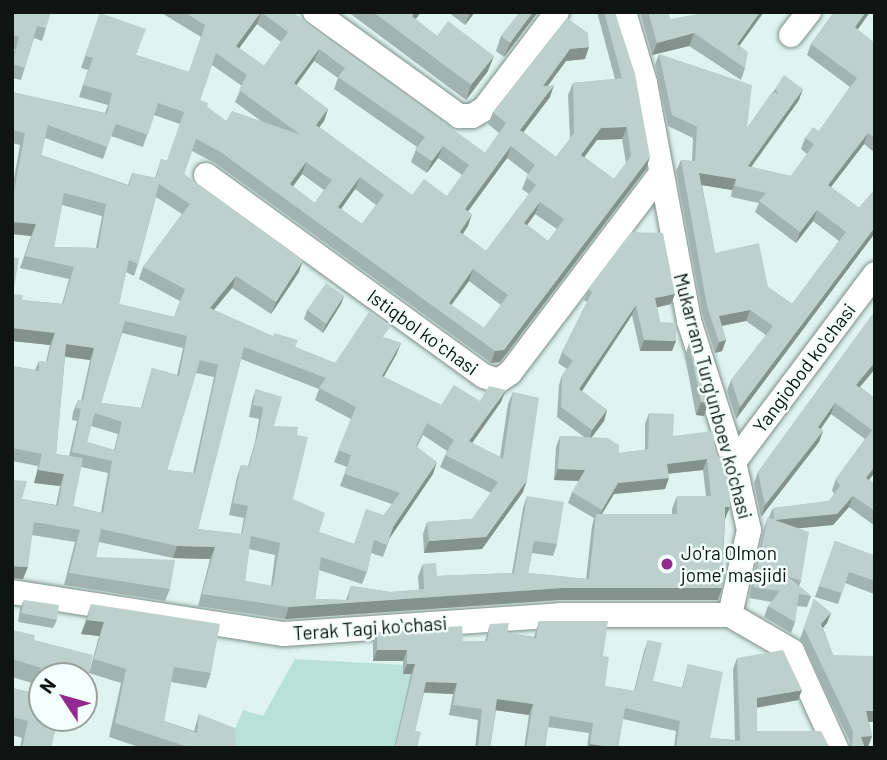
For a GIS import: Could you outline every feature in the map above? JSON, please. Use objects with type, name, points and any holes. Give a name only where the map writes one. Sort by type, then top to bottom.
[{"type":"street","points":[[315,12],[459,116],[471,116],[484,109],[557,12]]},
{"type":"street","name":"Mukarram Turg'unboev ko'chasi","points":[[624,12],[645,83],[659,176],[689,321],[734,462],[749,530],[730,615]]},
{"type":"street","points":[[791,35],[809,12]]},
{"type":"street","name":"Istiqbol koʻchasi","points":[[206,175],[484,376],[498,381],[510,373],[659,176]]},
{"type":"street","name":"Yangiobod koʻchasi","points":[[734,462],[875,274]]},
{"type":"street","name":"Terak Tagi koʻchasi","points":[[12,592],[284,634],[560,615],[730,615]]},
{"type":"street","points":[[730,615],[792,651],[836,748]]},
{"type":"green space","points":[[295,659],[424,666],[404,748],[227,748],[243,710],[263,716]]},
{"type":"building","points":[[12,12],[51,12],[46,28],[37,26],[25,68],[12,64],[19,37],[12,35]]},
{"type":"building","points":[[184,12],[261,12],[292,12],[485,153],[506,123],[493,112],[567,18],[588,33],[589,47],[570,49],[543,86],[554,85],[520,130],[556,157],[574,133],[573,83],[622,78],[604,12],[615,12],[635,74],[650,157],[504,350],[495,351],[219,151],[196,139],[184,174],[303,260],[276,302],[236,276],[210,308],[273,336],[274,333],[298,340],[295,347],[335,363],[369,312],[390,327],[383,337],[401,343],[382,376],[441,405],[454,385],[480,401],[489,386],[506,390],[469,441],[503,459],[513,392],[539,398],[527,480],[486,537],[429,541],[427,522],[472,519],[498,482],[445,455],[454,440],[427,423],[416,446],[437,462],[393,527],[387,545],[374,540],[367,572],[321,557],[315,599],[348,600],[351,586],[390,592],[424,589],[423,564],[436,563],[437,576],[514,573],[527,496],[564,502],[557,544],[534,541],[528,573],[589,579],[596,514],[677,514],[677,496],[711,496],[707,458],[724,456],[731,486],[730,507],[725,507],[722,588],[563,588],[289,607],[202,594],[215,547],[177,546],[101,529],[96,557],[175,560],[170,589],[69,573],[80,530],[34,522],[28,567],[12,566],[12,480],[27,481],[22,499],[58,506],[64,474],[38,470],[42,454],[12,448],[12,366],[39,371],[39,361],[47,362],[55,333],[12,328],[12,257],[19,258],[13,294],[23,295],[22,300],[63,304],[74,267],[25,256],[36,224],[12,222],[12,201],[25,133],[12,130],[12,92],[107,114],[112,93],[83,85],[93,58],[85,56],[100,13],[146,29],[136,55],[189,72],[205,25]],"holes":[[[261,12],[288,32],[264,66],[236,46]],[[319,49],[345,68],[338,77],[425,137],[415,150],[432,161],[443,146],[469,165],[447,196],[424,179],[412,195],[316,125],[328,109],[294,83]],[[216,53],[247,75],[239,90],[301,135],[232,111],[226,121],[207,107],[208,103],[200,100]],[[158,103],[184,112],[167,161],[161,159],[156,178],[132,173],[129,186],[41,155],[48,125],[107,147],[116,124],[148,135]],[[627,127],[631,156],[614,179],[581,155],[601,128]],[[511,146],[535,165],[526,177],[536,185],[486,251],[460,232],[472,214],[465,209]],[[306,162],[332,180],[315,203],[290,184]],[[360,177],[384,195],[362,224],[338,207]],[[159,184],[190,204],[143,267],[185,289],[174,317],[119,304],[129,260],[138,264]],[[64,193],[106,204],[98,248],[54,247]],[[540,202],[564,219],[548,241],[524,223]],[[473,269],[508,295],[484,328],[449,303]],[[125,321],[187,336],[179,376],[152,368],[142,408],[101,403]],[[66,344],[94,348],[83,401],[78,400],[76,408],[81,409],[72,452],[112,461],[103,513],[73,506],[83,458],[56,454]],[[244,347],[326,378],[319,388],[356,407],[338,450],[351,455],[345,474],[400,493],[384,515],[366,509],[354,544],[319,532],[325,513],[293,499],[308,437],[297,435],[298,427],[274,426],[282,397],[256,389],[253,405],[263,407],[259,430],[249,466],[241,465],[233,503],[248,506],[242,534],[198,529]],[[200,360],[218,365],[195,473],[167,470]],[[95,413],[122,422],[115,450],[87,442]],[[251,536],[280,543],[273,586],[245,581]]]},
{"type":"building","points":[[373,12],[415,12],[412,16],[437,36],[448,21],[494,56],[471,85]]},
{"type":"building","points":[[520,12],[533,12],[510,43],[501,36]]},
{"type":"building","points":[[648,12],[668,12],[670,19],[710,12],[760,12],[737,44],[748,52],[745,68],[694,33],[657,43]]},
{"type":"building","points":[[834,12],[866,12],[855,27],[875,43],[875,138],[868,133],[828,185],[859,208],[875,189],[875,227],[740,407],[731,380],[773,326],[750,310],[719,316],[726,340],[719,342],[707,306],[681,160],[695,161],[697,127],[672,115],[659,54],[752,85],[747,128],[772,92],[779,94],[775,89],[784,75],[803,89],[748,166],[791,176],[814,144],[805,138],[813,127],[819,131],[857,78],[811,44]],"holes":[[[699,173],[736,179],[735,186],[766,193],[759,201],[800,232],[817,210],[846,232],[792,304],[768,287],[759,243],[715,253]]]},
{"type":"building","points":[[631,232],[663,233],[675,294],[655,298],[660,322],[676,323],[676,341],[644,340],[636,305],[579,389],[607,410],[592,430],[561,407],[562,375],[573,361],[562,352],[592,292],[588,289]]},
{"type":"building","points":[[326,283],[344,296],[326,324],[307,310]]},
{"type":"building","points":[[875,311],[875,362],[856,385],[875,398],[875,466],[866,478],[875,484],[875,511],[853,496],[837,514],[775,520],[809,532],[801,581],[787,576],[811,596],[799,594],[795,622],[768,606],[780,591],[753,587],[768,517],[774,519],[773,508],[829,501],[840,486],[836,479],[872,430],[835,403],[818,427],[823,431],[765,505],[758,472]]},
{"type":"building","points":[[689,343],[708,403],[701,402]]},
{"type":"building","points":[[649,413],[674,414],[673,436],[713,431],[716,457],[667,464],[669,478],[618,483],[602,510],[572,492],[585,470],[558,469],[560,436],[608,438],[619,445],[619,453],[648,449]]},
{"type":"building","points":[[835,541],[873,555],[875,552],[875,581],[849,572],[842,593],[819,586]]},
{"type":"building","points":[[814,599],[831,613],[821,624],[833,655],[875,656],[875,711],[866,711],[872,736],[861,737],[865,748],[850,748],[853,731],[804,628]]},
{"type":"building","points":[[24,600],[59,605],[57,620],[21,613]]},
{"type":"building","points":[[91,604],[220,624],[211,673],[174,667],[164,721],[197,733],[199,714],[235,728],[236,747],[191,748],[115,723],[126,669],[94,659],[104,622],[87,620]]},
{"type":"building","points":[[539,621],[608,621],[603,656],[609,657],[605,686],[635,691],[648,640],[662,643],[653,681],[683,688],[688,664],[723,672],[710,738],[740,741],[737,658],[783,650],[802,690],[757,698],[757,731],[821,731],[830,748],[676,748],[680,721],[625,708],[618,748],[590,744],[593,723],[550,716],[545,748],[526,748],[533,704],[497,699],[490,748],[478,748],[482,709],[453,705],[457,683],[426,682],[415,731],[421,732],[417,748],[395,748],[415,664],[407,664],[407,650],[377,650],[377,632],[462,626],[463,641],[487,641],[490,624],[509,623],[507,633],[536,638]]},
{"type":"building","points":[[12,630],[35,635],[34,640],[93,655],[91,662],[28,664],[12,659]]},
{"type":"building","points":[[12,688],[28,691],[28,721],[12,717]]},
{"type":"building","points":[[28,721],[28,732],[55,732],[51,748],[22,748]]},
{"type":"place","name":"Jo'ra Olmon jome' masjidi","points":[[667,564]]}]
